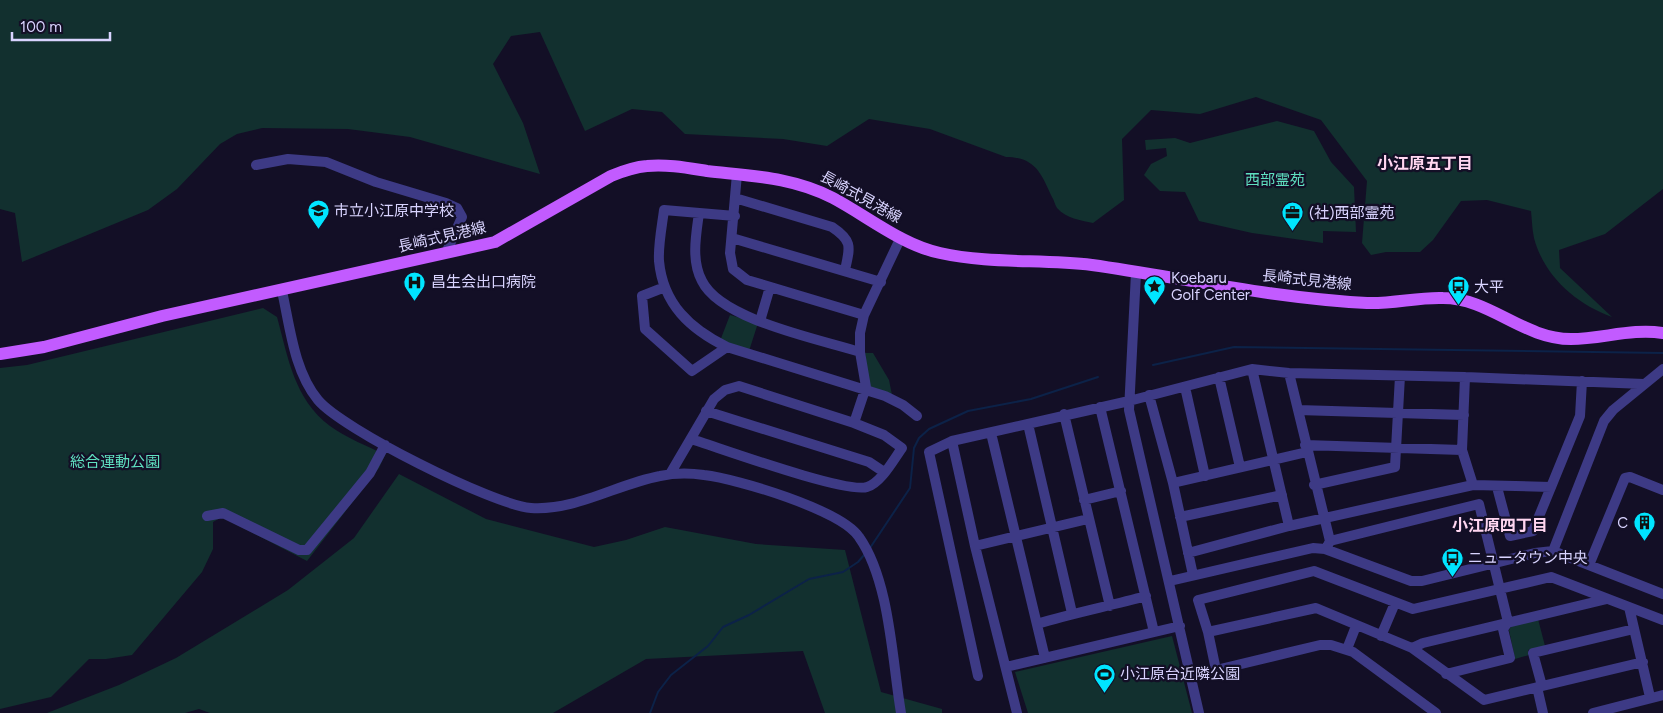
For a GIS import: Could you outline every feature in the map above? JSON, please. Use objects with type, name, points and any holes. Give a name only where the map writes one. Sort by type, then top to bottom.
[{"type":"main road","name":"長崎式見港線","points":[[0,354],[44,347],[162,316],[282,291],[495,242],[611,176],[649,166],[776,178],[803,184],[833,198],[901,238],[936,253],[972,259],[1052,261],[1335,300],[1384,303],[1444,298],[1469,301],[1490,309],[1536,332],[1571,339],[1647,330],[1663,333]]},
{"type":"street","points":[[256,164],[288,159],[326,162],[351,170],[376,182],[457,208],[462,217],[446,253]]},
{"type":"street","points":[[737,174],[735,216],[730,253],[734,269],[747,280],[864,315]]},
{"type":"street","points":[[735,198],[832,227],[845,235],[850,247],[845,270]]},
{"type":"street","points":[[735,216],[664,210],[659,260],[665,287],[686,320],[703,335],[727,347],[864,390],[903,405],[917,416]]},
{"type":"street","points":[[698,213],[696,264],[702,282],[718,302],[741,315],[860,352]]},
{"type":"street","points":[[732,238],[881,282]]},
{"type":"street","points":[[854,423],[864,390],[860,334],[864,315],[901,238]]},
{"type":"street","points":[[1136,273],[1129,410],[1199,713]]},
{"type":"street","points":[[665,287],[642,296],[645,329],[692,371],[727,347]]},
{"type":"street","points":[[760,321],[770,287]]},
{"type":"street","points":[[282,291],[297,357],[310,388],[319,401],[333,414],[385,445],[482,493],[512,504],[532,508],[566,505],[641,480],[670,474],[706,475],[764,490],[821,509],[858,534],[877,572],[901,713]]},
{"type":"street","points":[[1252,369],[1289,526]]},
{"type":"street","points":[[978,676],[929,452],[952,441],[1064,414],[1129,401],[1149,394],[1185,387],[1252,369],[1289,373],[1644,384]]},
{"type":"street","points":[[1553,551],[1604,421],[1613,410],[1663,369]]},
{"type":"street","points":[[1289,373],[1314,485],[1324,520],[1327,545]]},
{"type":"street","points":[[1314,485],[1395,467],[1400,376]]},
{"type":"street","points":[[1219,377],[1240,467]]},
{"type":"street","points":[[1465,377],[1462,450],[1473,485]]},
{"type":"street","points":[[1497,487],[1510,536],[1533,531],[1580,416],[1582,381]]},
{"type":"street","points":[[670,474],[714,399],[726,390],[739,386],[854,423],[884,435],[902,448],[870,487],[849,488],[691,439]]},
{"type":"street","points":[[1185,387],[1205,476]]},
{"type":"street","points":[[1149,394],[1173,483],[1193,575]]},
{"type":"street","points":[[1100,407],[1154,632]]},
{"type":"street","points":[[1298,410],[1464,415]]},
{"type":"street","points":[[706,411],[870,462],[884,472]]},
{"type":"street","points":[[1064,414],[1110,606]]},
{"type":"street","points":[[1028,424],[1072,613]]},
{"type":"street","points":[[991,433],[1045,658]]},
{"type":"street","points":[[952,441],[975,546],[1017,713]]},
{"type":"street","points":[[207,516],[223,513],[300,550],[307,550],[370,474],[385,445]]},
{"type":"street","points":[[1173,483],[1274,461],[1306,448],[1462,450]]},
{"type":"street","points":[[1589,565],[1625,478],[1630,477],[1663,490]]},
{"type":"street","points":[[1188,554],[1289,526],[1324,520],[1473,485],[1551,487]]},
{"type":"street","points":[[1084,500],[1121,491]]},
{"type":"street","points":[[1180,518],[1282,495]]},
{"type":"street","points":[[1170,581],[1327,545],[1479,504],[1508,622],[1503,629],[1510,658],[1446,674]]},
{"type":"street","points":[[975,546],[1088,519]]},
{"type":"street","points":[[1327,545],[1411,582],[1494,565],[1536,553],[1553,551],[1663,594]]},
{"type":"street","points":[[1216,670],[1208,632],[1198,600],[1314,571],[1413,609],[1551,577],[1663,620]]},
{"type":"street","points":[[1037,624],[1072,613],[1110,606],[1146,596]]},
{"type":"street","points":[[1412,648],[1423,643],[1607,599]]},
{"type":"street","points":[[1382,636],[1396,603]]},
{"type":"street","points":[[1208,632],[1309,608],[1316,608],[1412,648],[1484,700],[1643,662]]},
{"type":"street","points":[[1629,608],[1650,698]]},
{"type":"street","points":[[1006,667],[1180,626]]},
{"type":"street","points":[[1347,649],[1356,626]]},
{"type":"street","points":[[1542,713],[1533,653],[1634,629]]},
{"type":"street","points":[[1191,676],[1320,645],[1347,649],[1424,709],[1436,713]]},
{"type":"street","points":[[1593,713],[1663,694]]},
{"type":"green space","points":[[0,0],[1663,0],[1663,189],[1605,234],[1559,250],[1560,268],[1612,317],[1586,305],[1574,296],[1563,287],[1545,265],[1533,235],[1531,211],[1487,200],[1461,201],[1433,240],[1420,252],[1386,252],[1371,255],[1362,243],[1367,181],[1321,120],[1256,97],[1200,114],[1151,110],[1122,139],[1124,200],[1093,223],[1069,217],[1061,212],[1057,208],[1040,174],[1030,163],[1006,157],[930,129],[869,119],[827,146],[783,139],[685,134],[662,112],[632,109],[585,131],[540,32],[511,36],[493,64],[523,123],[540,174],[410,137],[348,129],[262,128],[237,134],[220,144],[177,189],[148,210],[22,262],[15,213],[0,209]]},
{"type":"green space","name":"西部霊苑","points":[[1277,121],[1314,131],[1331,162],[1354,187],[1356,232],[1323,231],[1323,243],[1252,233],[1199,221],[1185,192],[1160,191],[1144,175],[1151,164],[1167,156],[1166,148],[1146,150],[1145,140],[1175,138],[1190,143]]},
{"type":"green space","name":"総合運動公園","points":[[263,308],[277,317],[294,376],[308,403],[330,426],[385,455],[379,468],[307,561],[222,517],[213,522],[213,549],[202,572],[132,655],[106,659],[89,659],[51,697],[0,709],[0,368],[27,365]]},
{"type":"green space","points":[[730,315],[758,323],[749,351],[720,341]]},
{"type":"green space","points":[[865,353],[873,353],[889,380],[892,395],[869,387]]},
{"type":"green space","points":[[399,474],[486,519],[594,547],[626,540],[665,527],[756,544],[845,550],[881,692],[942,709],[942,713],[825,713],[803,651],[646,659],[553,713],[210,713],[199,709],[185,713],[47,713],[119,685],[176,658],[288,590],[354,538]]},
{"type":"green space","points":[[1538,619],[1545,646],[1528,650],[1529,655],[1515,659],[1509,630],[1512,625]]},
{"type":"green space","name":"小江原台近隣公園","points":[[1172,636],[1192,713],[1028,713],[1015,672]]},
{"type":"waterway","points":[[1153,365],[1234,347],[1663,353]]},
{"type":"waterway","points":[[870,548],[910,488],[914,448],[919,438],[929,429],[968,411],[1031,399],[1098,377]]},
{"type":"waterway","points":[[650,713],[658,692],[671,675],[708,646],[723,627],[749,615],[809,579],[843,572],[858,562],[865,554]]},
{"type":"place","name":"市立小江原中学校","points":[[318,230]]},
{"type":"place","name":"(社)西部霊苑","points":[[1293,232]]},
{"type":"place","name":"昌生会出口病院","points":[[415,301]]},
{"type":"place","name":"Koebaru Golf Center","points":[[1155,306]]},
{"type":"place","name":"大平","points":[[1458,306]]},
{"type":"place","name":"C","points":[[1644,542]]},
{"type":"place","name":"ニュータウン中央","points":[[1452,577]]},
{"type":"place","name":"小江原台近隣公園","points":[[1104,693]]},
{"type":"district","name":"小江原五丁目","points":[[1425,163]]},
{"type":"district","name":"小江原四丁目","points":[[1500,525]]}]
